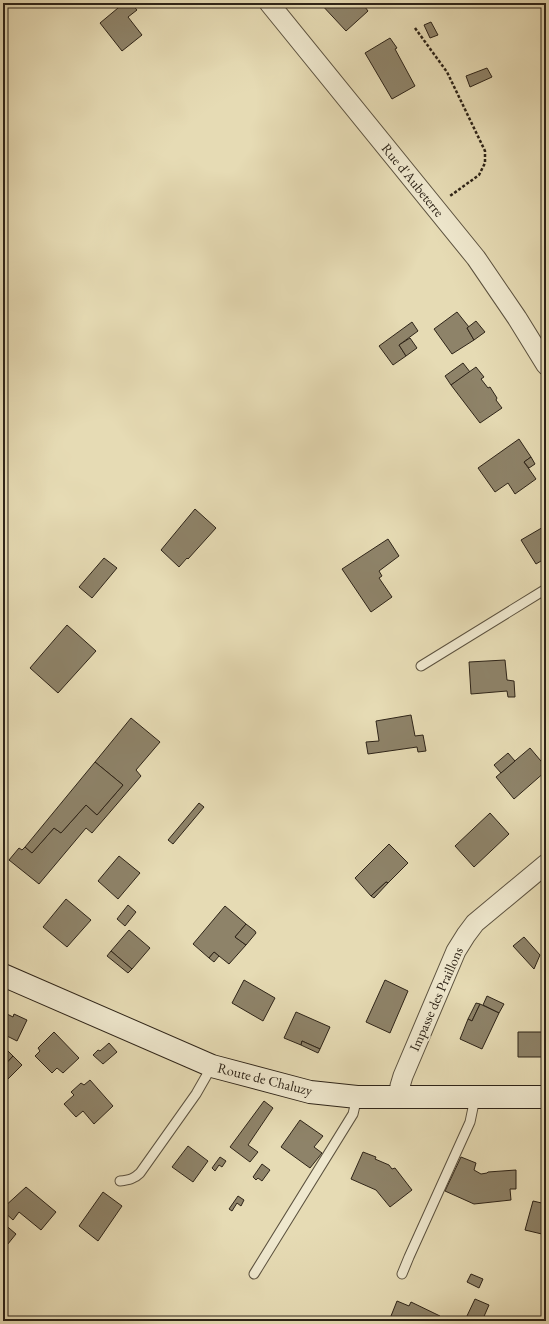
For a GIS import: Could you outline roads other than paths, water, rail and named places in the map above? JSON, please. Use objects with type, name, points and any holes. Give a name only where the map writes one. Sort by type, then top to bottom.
[{"type":"street","name":"Rue d'Aubeterre","points":[[269,3],[476,258],[517,318],[546,365]]},
{"type":"street","name":"Impasse des Praillons","points":[[399,1097],[403,1076],[456,951],[466,935],[475,923],[546,864]]},
{"type":"street","name":"Route de Chaluzy","points":[[3,975],[212,1066],[310,1092],[357,1097],[546,1097]]},
{"type":"lane","points":[[421,666],[546,589]]},
{"type":"lane","points":[[120,1181],[135,1178],[140,1173],[196,1094],[212,1066]]},
{"type":"lane","points":[[254,1274],[353,1114],[357,1097]]},
{"type":"lane","points":[[402,1274],[470,1122],[474,1098]]}]
